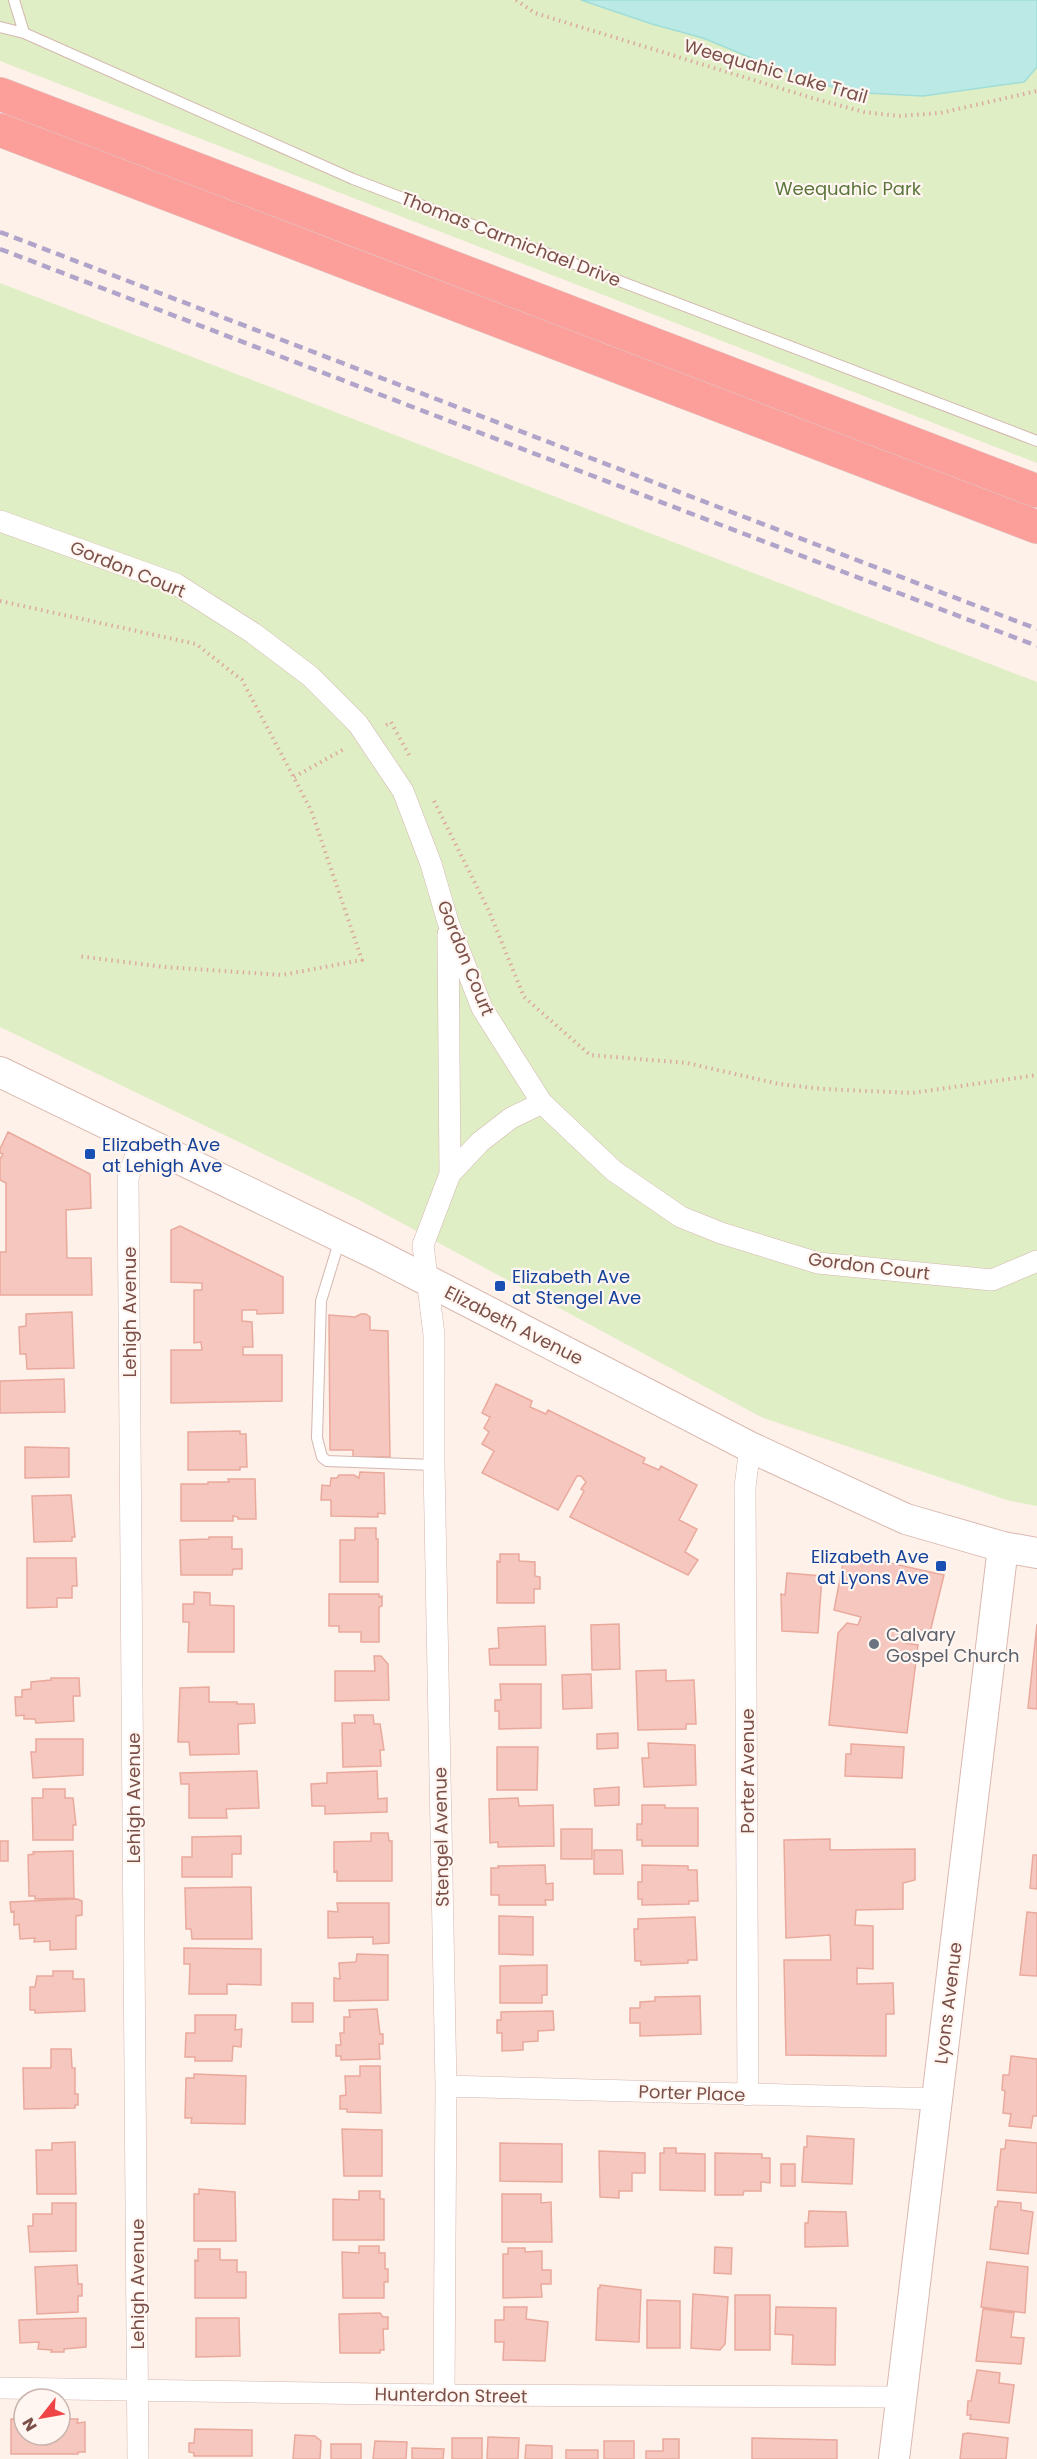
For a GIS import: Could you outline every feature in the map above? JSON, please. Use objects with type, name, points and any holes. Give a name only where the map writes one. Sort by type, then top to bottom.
[{"type":"highway","points":[[0,94],[1037,491]]},
{"type":"highway","points":[[0,130],[1037,527]]},
{"type":"main road","name":"Elizabeth Avenue","points":[[0,1072],[427,1280],[750,1447],[906,1519],[1003,1547],[1037,1553]]},
{"type":"main road","name":"Lyons Avenue","points":[[894,2459],[1003,1547]]},
{"type":"street","name":"Gordon Court","points":[[0,521],[176,584],[253,633],[310,676],[358,724],[403,791],[431,864],[448,922],[482,1008],[542,1103],[614,1171],[681,1217],[721,1233],[818,1263],[993,1280],[1037,1261]]},
{"type":"street","points":[[448,922],[450,1174]]},
{"type":"street","points":[[450,1174],[480,1142],[511,1118],[542,1103]]},
{"type":"street","name":"Lehigh Avenue","points":[[138,2459],[128,1178],[141,1140]]},
{"type":"street","name":"Stengel Avenue","points":[[444,2395],[446,2086],[434,1465],[434,1335],[423,1245],[450,1174]]},
{"type":"street","name":"Porter Avenue","points":[[748,2095],[745,1487],[750,1447]]},
{"type":"street","name":"Porter Place","points":[[446,2086],[937,2099]]},
{"type":"street","name":"Hunterdon Street","points":[[0,2388],[444,2395],[902,2397]]},
{"type":"lane","points":[[14,0],[24,33]]},
{"type":"lane","name":"Thomas Carmichael Drive","points":[[0,27],[24,33],[353,179],[1037,441]]},
{"type":"lane","points":[[340,1237],[321,1301],[317,1438],[322,1457],[327,1461],[434,1465]]},
{"type":"path","name":"Weequahic Lake Trail","points":[[516,0],[535,13],[864,112],[899,116],[932,114],[1037,91]]},
{"type":"path","points":[[0,601],[196,644],[242,680],[311,810],[362,960],[282,975],[165,967],[77,956]]},
{"type":"path","points":[[294,777],[392,722],[414,762]]},
{"type":"path","points":[[430,793],[489,911],[524,997],[590,1055],[687,1063],[779,1084],[823,1089],[912,1093],[1037,1075]]},
{"type":"green space","name":"Weequahic Park","points":[[0,0],[1037,0],[1037,463],[0,61]]},
{"type":"green space","points":[[0,283],[1037,682],[1037,1506],[1010,1501],[763,1418],[359,1200],[0,1027]]},
{"type":"water","points":[[581,0],[1037,0],[1037,67],[1024,82],[923,96],[847,92],[776,68],[703,38]]},
{"type":"building","points":[[8,1132],[90,1174],[91,1208],[66,1210],[67,1258],[91,1258],[92,1295],[0,1295],[0,1252],[6,1252],[6,1183],[0,1180],[0,1159],[3,1154],[0,1153],[0,1149]]},
{"type":"building","points":[[180,1226],[283,1277],[283,1313],[257,1314],[257,1310],[242,1310],[242,1321],[252,1322],[253,1347],[243,1347],[243,1355],[282,1355],[282,1401],[171,1403],[171,1350],[202,1350],[201,1342],[194,1343],[194,1290],[202,1290],[202,1283],[171,1282],[171,1230]]},
{"type":"building","points":[[72,1312],[74,1368],[27,1369],[26,1354],[20,1354],[19,1327],[26,1326],[26,1314]]},
{"type":"building","points":[[361,1314],[370,1317],[370,1330],[388,1331],[390,1457],[353,1457],[353,1450],[330,1450],[329,1315],[355,1317]]},
{"type":"building","points":[[64,1379],[65,1412],[0,1413],[0,1381]]},
{"type":"building","points":[[496,1384],[532,1401],[530,1407],[546,1414],[548,1410],[645,1458],[643,1463],[659,1470],[661,1466],[697,1485],[679,1520],[697,1529],[685,1552],[698,1560],[688,1575],[570,1517],[584,1491],[581,1489],[586,1482],[581,1476],[577,1476],[558,1510],[482,1473],[494,1451],[482,1444],[489,1432],[484,1428],[490,1417],[482,1413]]},
{"type":"building","points":[[240,1431],[240,1434],[246,1434],[247,1467],[240,1467],[240,1470],[188,1470],[188,1432]]},
{"type":"building","points":[[25,1447],[69,1448],[69,1477],[25,1478]]},
{"type":"building","points":[[360,1472],[384,1473],[385,1514],[378,1513],[378,1517],[331,1516],[331,1500],[321,1500],[322,1485],[330,1486],[331,1478],[337,1478],[339,1475],[354,1475],[359,1478]]},
{"type":"building","points":[[228,1479],[255,1479],[256,1519],[238,1519],[233,1516],[233,1521],[181,1521],[181,1484],[229,1482]]},
{"type":"building","points":[[71,1495],[75,1537],[72,1537],[72,1541],[34,1542],[32,1496]]},
{"type":"building","points":[[355,1528],[376,1528],[378,1582],[340,1582],[340,1540],[355,1540]]},
{"type":"building","points":[[209,1537],[232,1537],[232,1549],[242,1549],[242,1569],[233,1569],[232,1575],[181,1575],[180,1540],[209,1539]]},
{"type":"building","name":"Calvary Gospel Church","points":[[845,1553],[944,1575],[930,1632],[913,1628],[911,1634],[905,1634],[905,1643],[918,1645],[907,1733],[829,1725],[838,1633],[847,1623],[858,1625],[861,1617],[834,1610]]},
{"type":"building","points":[[500,1554],[519,1554],[519,1561],[535,1562],[535,1576],[540,1577],[540,1589],[534,1589],[534,1603],[497,1603],[497,1561],[500,1562]]},
{"type":"building","points":[[27,1558],[76,1558],[77,1586],[72,1586],[72,1598],[57,1598],[57,1607],[27,1608]]},
{"type":"building","points":[[787,1573],[822,1576],[818,1633],[782,1631],[781,1594],[785,1595]]},
{"type":"building","points":[[194,1592],[210,1593],[210,1605],[234,1606],[234,1652],[188,1652],[189,1622],[183,1622],[183,1604],[194,1604]]},
{"type":"building","points":[[329,1594],[379,1594],[379,1597],[382,1596],[382,1606],[379,1607],[379,1642],[361,1642],[361,1632],[339,1632],[339,1626],[329,1626]]},
{"type":"building","points":[[619,1624],[620,1669],[592,1670],[591,1625]]},
{"type":"building","points":[[1037,1624],[1037,1709],[1028,1708]]},
{"type":"building","points":[[545,1626],[546,1665],[490,1665],[489,1649],[499,1648],[498,1628]]},
{"type":"building","points":[[374,1656],[381,1656],[388,1664],[389,1700],[335,1701],[335,1671],[375,1671]]},
{"type":"building","points":[[666,1670],[666,1681],[694,1680],[696,1724],[686,1724],[686,1729],[638,1730],[636,1671]]},
{"type":"building","points":[[591,1674],[592,1708],[563,1709],[562,1675]]},
{"type":"building","points":[[51,1678],[79,1678],[80,1696],[73,1696],[74,1721],[36,1723],[35,1719],[24,1719],[24,1715],[16,1716],[15,1697],[22,1697],[22,1690],[31,1689],[31,1682],[51,1680]]},
{"type":"building","points":[[500,1684],[541,1684],[541,1728],[499,1729],[499,1711],[495,1711],[495,1700],[501,1700]]},
{"type":"building","points":[[209,1687],[209,1702],[254,1704],[255,1723],[238,1724],[239,1754],[190,1755],[189,1742],[178,1742],[180,1688]]},
{"type":"building","points":[[354,1715],[373,1715],[374,1724],[380,1724],[384,1750],[380,1750],[381,1766],[343,1767],[342,1723],[355,1723]]},
{"type":"building","points":[[618,1733],[618,1748],[597,1749],[597,1734]]},
{"type":"building","points":[[36,1739],[83,1739],[83,1775],[33,1778],[31,1752],[36,1752]]},
{"type":"building","points":[[648,1743],[695,1745],[696,1785],[644,1787],[642,1758],[649,1758]]},
{"type":"building","points":[[851,1744],[904,1747],[902,1778],[845,1776],[846,1754],[851,1754]]},
{"type":"building","points":[[497,1747],[538,1747],[537,1790],[497,1790]]},
{"type":"building","points":[[257,1771],[259,1808],[226,1809],[227,1818],[189,1818],[189,1784],[181,1784],[180,1773]]},
{"type":"building","points":[[377,1771],[378,1799],[387,1798],[387,1812],[325,1814],[325,1806],[312,1806],[311,1784],[327,1783],[327,1773]]},
{"type":"building","points":[[619,1787],[619,1805],[595,1806],[594,1789]]},
{"type":"building","points":[[43,1789],[65,1789],[65,1798],[73,1798],[76,1825],[73,1825],[73,1840],[33,1840],[32,1798],[43,1798]]},
{"type":"building","points":[[518,1798],[519,1806],[553,1805],[554,1846],[498,1847],[498,1842],[490,1843],[489,1799]]},
{"type":"building","points":[[642,1805],[698,1808],[698,1846],[642,1846],[642,1840],[637,1840],[637,1824],[642,1824]]},
{"type":"building","points":[[561,1829],[592,1829],[592,1859],[561,1859]]},
{"type":"building","points":[[371,1833],[388,1833],[389,1841],[392,1841],[392,1881],[337,1881],[337,1871],[334,1872],[334,1842],[371,1841]]},
{"type":"building","points":[[241,1836],[241,1854],[232,1854],[232,1877],[182,1877],[182,1857],[192,1857],[192,1837]]},
{"type":"building","points":[[830,1839],[830,1850],[915,1849],[915,1880],[903,1883],[903,1909],[856,1910],[855,1925],[873,1926],[873,1969],[857,1968],[857,1984],[893,1983],[894,2014],[886,2014],[886,2056],[786,2055],[784,1960],[831,1960],[830,1935],[786,1938],[784,1840]]},
{"type":"building","points":[[0,1841],[8,1841],[8,1861],[0,1861]]},
{"type":"building","points":[[594,1850],[622,1850],[623,1874],[594,1874]]},
{"type":"building","points":[[73,1851],[74,1898],[35,1899],[35,1896],[29,1896],[28,1855],[34,1854],[33,1852]]},
{"type":"building","points":[[1033,1855],[1037,1855],[1037,1889],[1030,1888]]},
{"type":"building","points":[[545,1865],[546,1884],[553,1883],[553,1900],[545,1900],[546,1905],[499,1905],[499,1895],[491,1895],[491,1868]]},
{"type":"building","points":[[642,1865],[688,1866],[688,1870],[697,1870],[698,1901],[689,1901],[689,1904],[642,1905],[642,1899],[638,1899],[638,1882],[642,1882]]},
{"type":"building","points":[[251,1887],[252,1939],[192,1939],[191,1929],[186,1929],[185,1888]]},
{"type":"building","points":[[77,1899],[82,1901],[82,1915],[76,1916],[76,1949],[50,1950],[50,1941],[34,1942],[35,1938],[20,1939],[19,1924],[14,1925],[14,1911],[11,1912],[10,1902]]},
{"type":"building","points":[[337,1903],[389,1903],[389,1943],[373,1944],[373,1937],[328,1938],[328,1911],[338,1912]]},
{"type":"building","points":[[1027,1912],[1037,1913],[1037,1976],[1020,1975]]},
{"type":"building","points":[[499,1916],[533,1917],[533,1955],[499,1954]]},
{"type":"building","points":[[695,1917],[697,1960],[688,1960],[688,1963],[641,1965],[641,1961],[635,1961],[634,1929],[638,1929],[638,1919]]},
{"type":"building","points":[[184,1948],[261,1949],[261,1985],[227,1984],[227,1994],[189,1994],[190,1964],[184,1964]]},
{"type":"building","points":[[357,1954],[388,1955],[388,2000],[334,2001],[334,1978],[340,1979],[339,1963],[356,1962]]},
{"type":"building","points":[[547,1965],[547,1995],[542,1995],[542,2003],[500,2003],[500,1966]]},
{"type":"building","points":[[53,1971],[73,1971],[73,1979],[84,1979],[85,2011],[35,2013],[35,2010],[30,2010],[30,1987],[35,1987],[37,1976],[53,1976]]},
{"type":"building","points":[[700,1996],[701,2034],[640,2036],[640,2023],[630,2023],[630,2008],[640,2008],[640,2002],[655,2001],[655,1997]]},
{"type":"building","points":[[292,2003],[313,2003],[313,2022],[292,2022]]},
{"type":"building","points":[[377,2009],[380,2034],[383,2034],[383,2044],[379,2044],[380,2059],[341,2060],[341,2056],[336,2056],[336,2045],[341,2045],[340,2033],[344,2033],[344,2017],[350,2017],[349,2010]]},
{"type":"building","points":[[553,2011],[554,2030],[538,2031],[538,2041],[523,2042],[523,2050],[502,2051],[502,2033],[497,2033],[497,2020],[501,2020],[501,2012]]},
{"type":"building","points":[[195,2015],[236,2015],[235,2030],[242,2029],[241,2047],[233,2046],[232,2061],[195,2061],[195,2057],[185,2057],[186,2033],[195,2033]]},
{"type":"building","points":[[51,2049],[71,2049],[78,2105],[75,2105],[75,2108],[24,2109],[23,2068],[51,2068]]},
{"type":"building","points":[[1011,2056],[1037,2059],[1037,2116],[1033,2116],[1031,2128],[1009,2126],[1011,2114],[1003,2113],[1005,2091],[1002,2090],[1003,2075],[1009,2075]]},
{"type":"building","points":[[360,2066],[380,2066],[381,2113],[347,2112],[347,2109],[340,2109],[340,2096],[346,2095],[345,2076],[360,2076]]},
{"type":"building","points":[[194,2074],[246,2076],[245,2124],[191,2123],[192,2118],[185,2118],[186,2078],[194,2078]]},
{"type":"building","points":[[342,2129],[382,2130],[382,2176],[344,2176]]},
{"type":"building","points":[[807,2136],[854,2139],[852,2184],[802,2182]]},
{"type":"building","points":[[1006,2140],[1037,2143],[1037,2193],[997,2190],[1001,2149],[1005,2149]]},
{"type":"building","points":[[75,2142],[76,2194],[37,2194],[36,2150],[52,2150],[52,2143]]},
{"type":"building","points":[[500,2143],[562,2144],[562,2182],[500,2181]]},
{"type":"building","points":[[664,2148],[676,2148],[676,2153],[705,2154],[705,2191],[660,2190],[660,2153],[664,2153]]},
{"type":"building","points":[[599,2151],[645,2153],[645,2173],[632,2173],[632,2191],[619,2191],[619,2198],[600,2197]]},
{"type":"building","points":[[715,2153],[762,2154],[762,2158],[770,2158],[770,2183],[761,2182],[761,2191],[744,2191],[743,2195],[715,2195]]},
{"type":"building","points":[[781,2164],[795,2164],[795,2186],[781,2186]]},
{"type":"building","points":[[199,2189],[235,2192],[236,2241],[194,2241],[194,2194],[199,2194]]},
{"type":"building","points":[[359,2191],[380,2191],[380,2199],[384,2199],[384,2240],[333,2240],[333,2199],[359,2200]]},
{"type":"building","points":[[502,2194],[541,2194],[541,2203],[551,2202],[552,2242],[502,2242]]},
{"type":"building","points":[[998,2201],[1021,2203],[1021,2210],[1033,2212],[1028,2254],[990,2249],[995,2207]]},
{"type":"building","points":[[52,2203],[76,2203],[76,2251],[30,2252],[28,2226],[33,2226],[33,2214],[52,2214]]},
{"type":"building","points":[[809,2211],[846,2212],[848,2246],[805,2247],[805,2223],[808,2223]]},
{"type":"building","points":[[359,2246],[379,2246],[379,2253],[385,2253],[388,2282],[384,2282],[384,2298],[343,2298],[342,2252],[359,2253]]},
{"type":"building","points":[[715,2247],[732,2248],[731,2274],[714,2273]]},
{"type":"building","points":[[508,2248],[525,2248],[525,2252],[542,2251],[542,2270],[551,2270],[551,2284],[541,2284],[542,2297],[503,2298],[503,2254],[508,2254]]},
{"type":"building","points":[[198,2249],[220,2249],[220,2260],[237,2260],[237,2272],[246,2272],[246,2298],[195,2298],[195,2260],[198,2261]]},
{"type":"building","points":[[987,2262],[1028,2267],[1025,2313],[981,2307]]},
{"type":"building","points":[[77,2265],[78,2284],[82,2284],[82,2296],[78,2296],[78,2312],[37,2314],[35,2267]]},
{"type":"building","points":[[600,2285],[641,2290],[639,2342],[596,2340]]},
{"type":"building","points":[[693,2294],[728,2297],[725,2344],[720,2350],[691,2348]]},
{"type":"building","points":[[735,2295],[770,2295],[770,2350],[735,2350]]},
{"type":"building","points":[[647,2300],[680,2301],[680,2348],[647,2348]]},
{"type":"building","points":[[504,2307],[527,2307],[526,2319],[548,2322],[545,2361],[503,2360],[504,2342],[495,2342],[495,2320],[504,2320]]},
{"type":"building","points":[[776,2307],[836,2308],[835,2365],[792,2364],[793,2335],[775,2334]]},
{"type":"building","points":[[983,2309],[1014,2313],[1011,2337],[1024,2338],[1021,2364],[976,2361]]},
{"type":"building","points":[[380,2313],[383,2317],[388,2317],[388,2329],[383,2329],[384,2350],[380,2350],[380,2353],[340,2353],[339,2314]]},
{"type":"building","points":[[86,2318],[86,2347],[64,2349],[64,2352],[51,2352],[52,2350],[38,2349],[39,2342],[20,2343],[19,2320]]},
{"type":"building","points":[[196,2318],[239,2318],[240,2356],[196,2357]]},
{"type":"building","points":[[977,2370],[1000,2373],[999,2383],[1014,2385],[1009,2423],[970,2419],[971,2415],[967,2415],[968,2401],[971,2401]]},
{"type":"building","points":[[11,2419],[12,2447],[72,2447],[72,2419],[78,2419],[77,2423],[85,2422],[85,2452],[78,2452],[78,2454],[11,2454]]},
{"type":"building","points":[[195,2429],[252,2430],[252,2456],[194,2456],[194,2453],[189,2452],[189,2443],[194,2443]]},
{"type":"building","points":[[963,2434],[1008,2438],[1006,2459],[960,2459]]},
{"type":"building","points":[[295,2435],[315,2436],[321,2441],[320,2459],[293,2459]]},
{"type":"building","points":[[488,2437],[519,2438],[518,2459],[487,2459]]},
{"type":"building","points":[[452,2438],[482,2438],[482,2459],[452,2459]]},
{"type":"building","points":[[752,2438],[837,2440],[837,2459],[752,2459]]},
{"type":"building","points":[[663,2439],[679,2439],[679,2459],[646,2459],[646,2451],[663,2451]]},
{"type":"building","points":[[375,2441],[407,2442],[406,2459],[373,2459]]},
{"type":"building","points":[[604,2441],[634,2441],[634,2459],[604,2459]]},
{"type":"building","points":[[331,2444],[361,2444],[361,2459],[331,2459]]},
{"type":"building","points":[[526,2445],[552,2446],[552,2459],[525,2459]]},
{"type":"building","points":[[412,2448],[444,2449],[443,2459],[412,2459]]},
{"type":"building","points":[[566,2450],[598,2450],[598,2459],[566,2459]]},
{"type":"railway","points":[[0,232],[1037,629]]},
{"type":"railway","points":[[0,249],[1037,646]]},
{"type":"place","name":"Elizabeth Ave at Lehigh Ave","points":[[90,1154]]},
{"type":"place","name":"Elizabeth Ave at Stengel Ave","points":[[500,1286]]},
{"type":"place","name":"Elizabeth Ave at Lyons Ave","points":[[941,1566]]},
{"type":"place","name":"Calvary Gospel Church","points":[[874,1644]]}]
